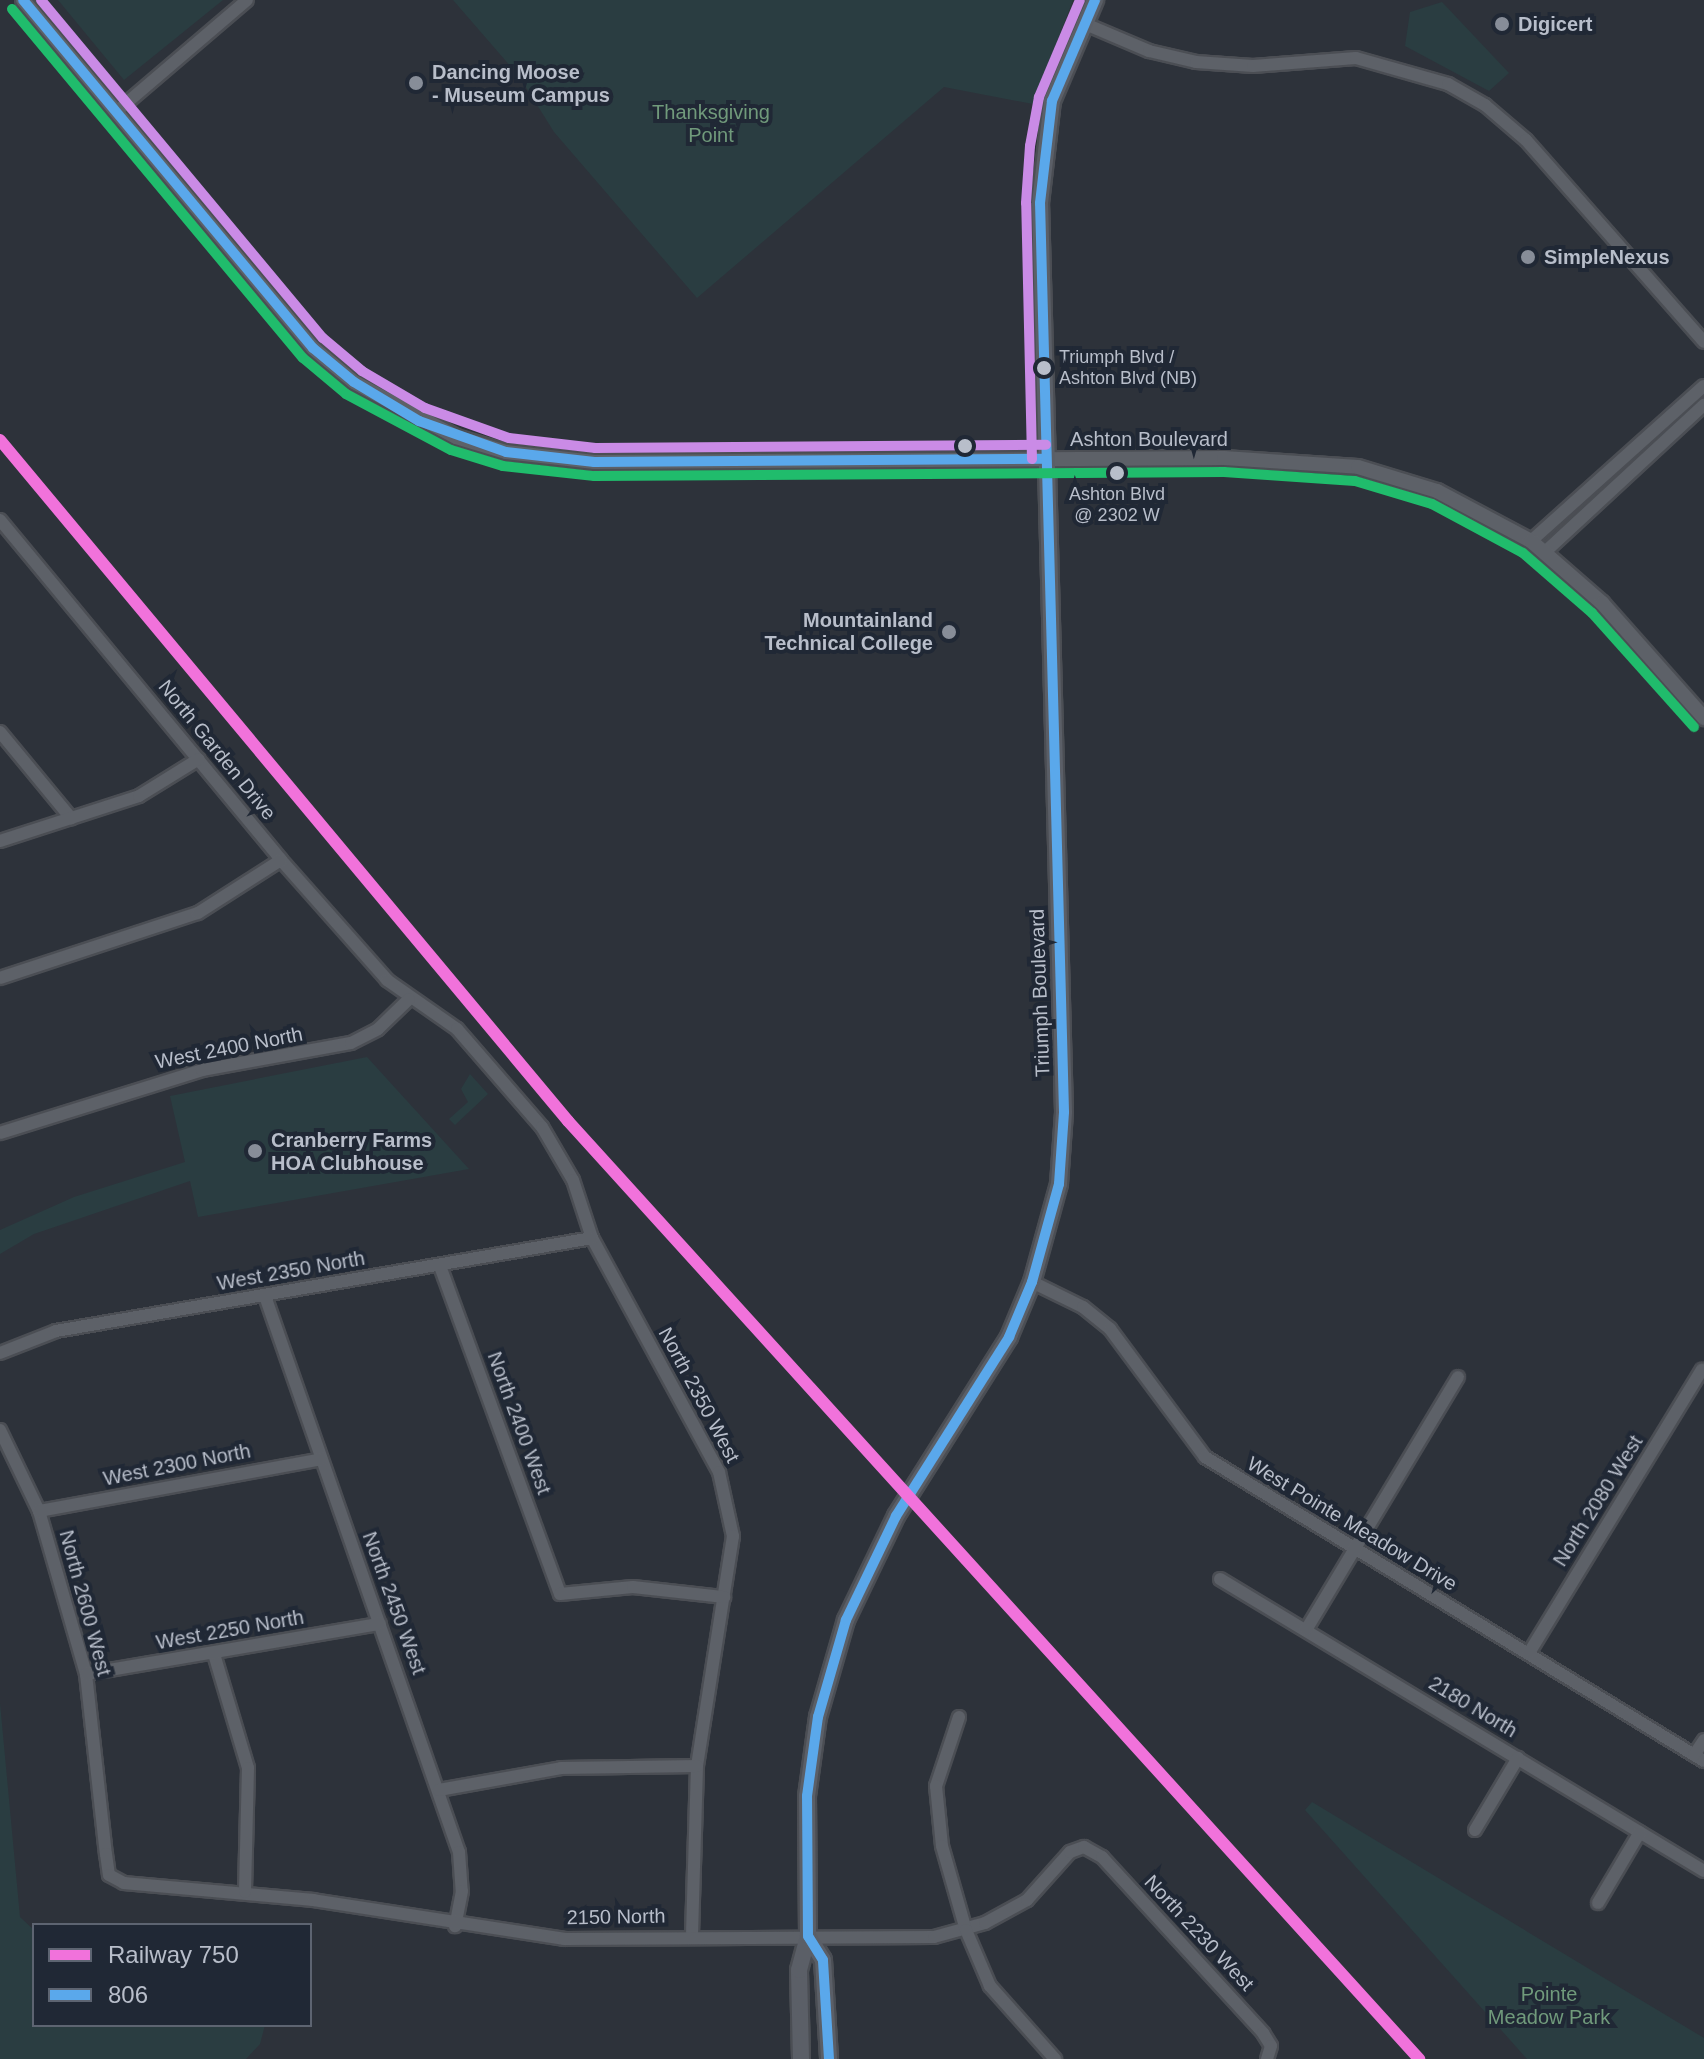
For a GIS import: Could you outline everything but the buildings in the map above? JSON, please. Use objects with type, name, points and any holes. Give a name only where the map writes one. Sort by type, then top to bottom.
[{"type":"main road","name":"Triumph Boulevard","points":[[801,2059],[799,1961],[808,1936],[807,1796],[818,1717],[846,1620],[896,1516],[1009,1337],[1032,1282],[1059,1184],[1064,1112],[1046,459],[1043,163],[1052,101],[1095,0]]},
{"type":"main road","name":"Triumph Boulevard","points":[[808,1936],[823,1960],[829,2059]]},
{"type":"street","name":"Ashton Boulevard","points":[[23,0],[313,348],[354,382],[456,437],[506,452],[594,462],[1286,459],[1358,467],[1437,491],[1531,541],[1602,603],[1704,718]]},
{"type":"street","points":[[116,112],[247,0]]},
{"type":"street","points":[[1083,23],[1149,51],[1196,62],[1253,66],[1356,58],[1448,84],[1485,105],[1526,140],[1704,342]]},
{"type":"street","points":[[1531,541],[1704,386]]},
{"type":"street","points":[[1545,552],[1704,405]]},
{"type":"street","name":"North Garden Drive","points":[[0,520],[281,860],[409,999]]},
{"type":"street","points":[[0,732],[71,818]]},
{"type":"street","points":[[0,841],[139,796],[199,759]]},
{"type":"street","points":[[0,978],[198,913],[281,860]]},
{"type":"street","name":"West 2400 North","points":[[0,1133],[202,1070],[351,1043],[378,1029],[409,999]]},
{"type":"street","name":"North 2350 West","points":[[409,999],[457,1029],[542,1127],[573,1180],[592,1238],[719,1472],[733,1536],[697,1766],[692,1936]]},
{"type":"street","name":"West 2350 North","points":[[0,1353],[56,1331],[592,1238]]},
{"type":"street","name":"North 2400 West","points":[[440,1266],[560,1594],[633,1587],[724,1597]]},
{"type":"street","name":"West Pointe Meadow Drive","points":[[1032,1282],[1083,1307],[1118,1337],[1205,1457],[1699,1758]]},
{"type":"street","name":"North 2450 West","points":[[265,1296],[439,1790],[462,1872],[455,1926]]},
{"type":"street","name":"North 2080 West","points":[[1529,1653],[1702,1370]]},
{"type":"street","points":[[1306,1630],[1458,1377]]},
{"type":"street","name":"North 2600 West","points":[[0,1430],[39,1511],[86,1674],[107,1865],[109,1875],[124,1883]]},
{"type":"street","name":"West 2300 North","points":[[39,1511],[321,1459]]},
{"type":"street","name":"2180 North","points":[[1220,1579],[1704,1871]]},
{"type":"street","name":"West 2250 North","points":[[86,1674],[380,1624]]},
{"type":"street","points":[[214,1654],[248,1768],[251,1827],[245,1892]]},
{"type":"street","points":[[959,1717],[936,1786],[936,1813],[966,1930],[990,1986],[1055,2059]]},
{"type":"street","points":[[1699,1758],[1704,1740]]},
{"type":"street","points":[[1475,1830],[1518,1758]]},
{"type":"street","points":[[439,1790],[561,1768],[697,1766]]},
{"type":"street","points":[[1598,1903],[1640,1832]]},
{"type":"street","name":"2150 North","points":[[124,1883],[245,1892],[455,1926],[564,1939],[934,1937],[966,1930],[1027,1900],[1070,1852],[1084,1847]]},
{"type":"street","name":"North 2230 West","points":[[1084,1847],[1102,1857],[1263,2033],[1269,2057]]},
{"type":"green space","points":[[58,0],[223,0],[124,80]]},
{"type":"green space","name":"Thanksgiving Point","points":[[453,0],[1073,0],[1033,104],[944,87],[697,298],[554,132],[519,76]]},
{"type":"green space","points":[[1442,2],[1509,73],[1489,91],[1405,46],[1410,12]]},
{"type":"green space","points":[[367,1057],[469,1169],[198,1217],[190,1181],[34,1234],[0,1254],[0,1230],[74,1197],[185,1162],[170,1096]]},
{"type":"green space","points":[[470,1074],[488,1094],[455,1125],[449,1119],[468,1102],[461,1089]]},
{"type":"green space","points":[[0,1703],[20,1917],[32,1928],[32,2027],[264,2027],[260,2044],[246,2059],[0,2059]]},
{"type":"green space","name":"Pointe Meadow Park","points":[[1312,1802],[1704,2038],[1704,2059],[1527,2059],[1305,1810]]},
{"type":"rail line","name":"750","points":[[0,440],[568,1121],[1419,2059]]},
{"type":"transit line","name":"806","points":[[23,0],[313,348],[354,382],[419,421],[506,452],[594,462],[1046,459]]},
{"type":"transit line","points":[[41,0],[323,338],[362,371],[425,408],[509,438],[595,448],[1046,445]]},
{"type":"transit line","points":[[1032,459],[1026,203],[1030,146],[1039,97],[1080,0]]},
{"type":"transit line","name":"806","points":[[829,2059],[823,1960],[808,1936],[807,1796],[818,1717],[846,1620],[896,1516],[1009,1337],[1032,1282],[1059,1184],[1064,1112],[1040,203],[1052,101],[1095,0]]},
{"type":"transit line","points":[[12,9],[303,358],[346,394],[451,450],[503,466],[594,476],[1224,472],[1355,481],[1432,504],[1523,553],[1592,613],[1694,727]]},
{"type":"place","name":"Digicert","points":[[1502,24]]},
{"type":"place","name":"Dancing Moose - Museum Campus","points":[[416,83]]},
{"type":"place","name":"SimpleNexus","points":[[1528,257]]},
{"type":"place","name":"Triumph Blvd / Ashton Blvd (NB)","points":[[1044,368]]},
{"type":"place","name":"Ashton Blvd @ 2302 W","points":[[1117,473]]},
{"type":"place","name":"Mountainland Technical College","points":[[949,632]]},
{"type":"place","name":"Cranberry Farms HOA Clubhouse","points":[[255,1151]]}]
